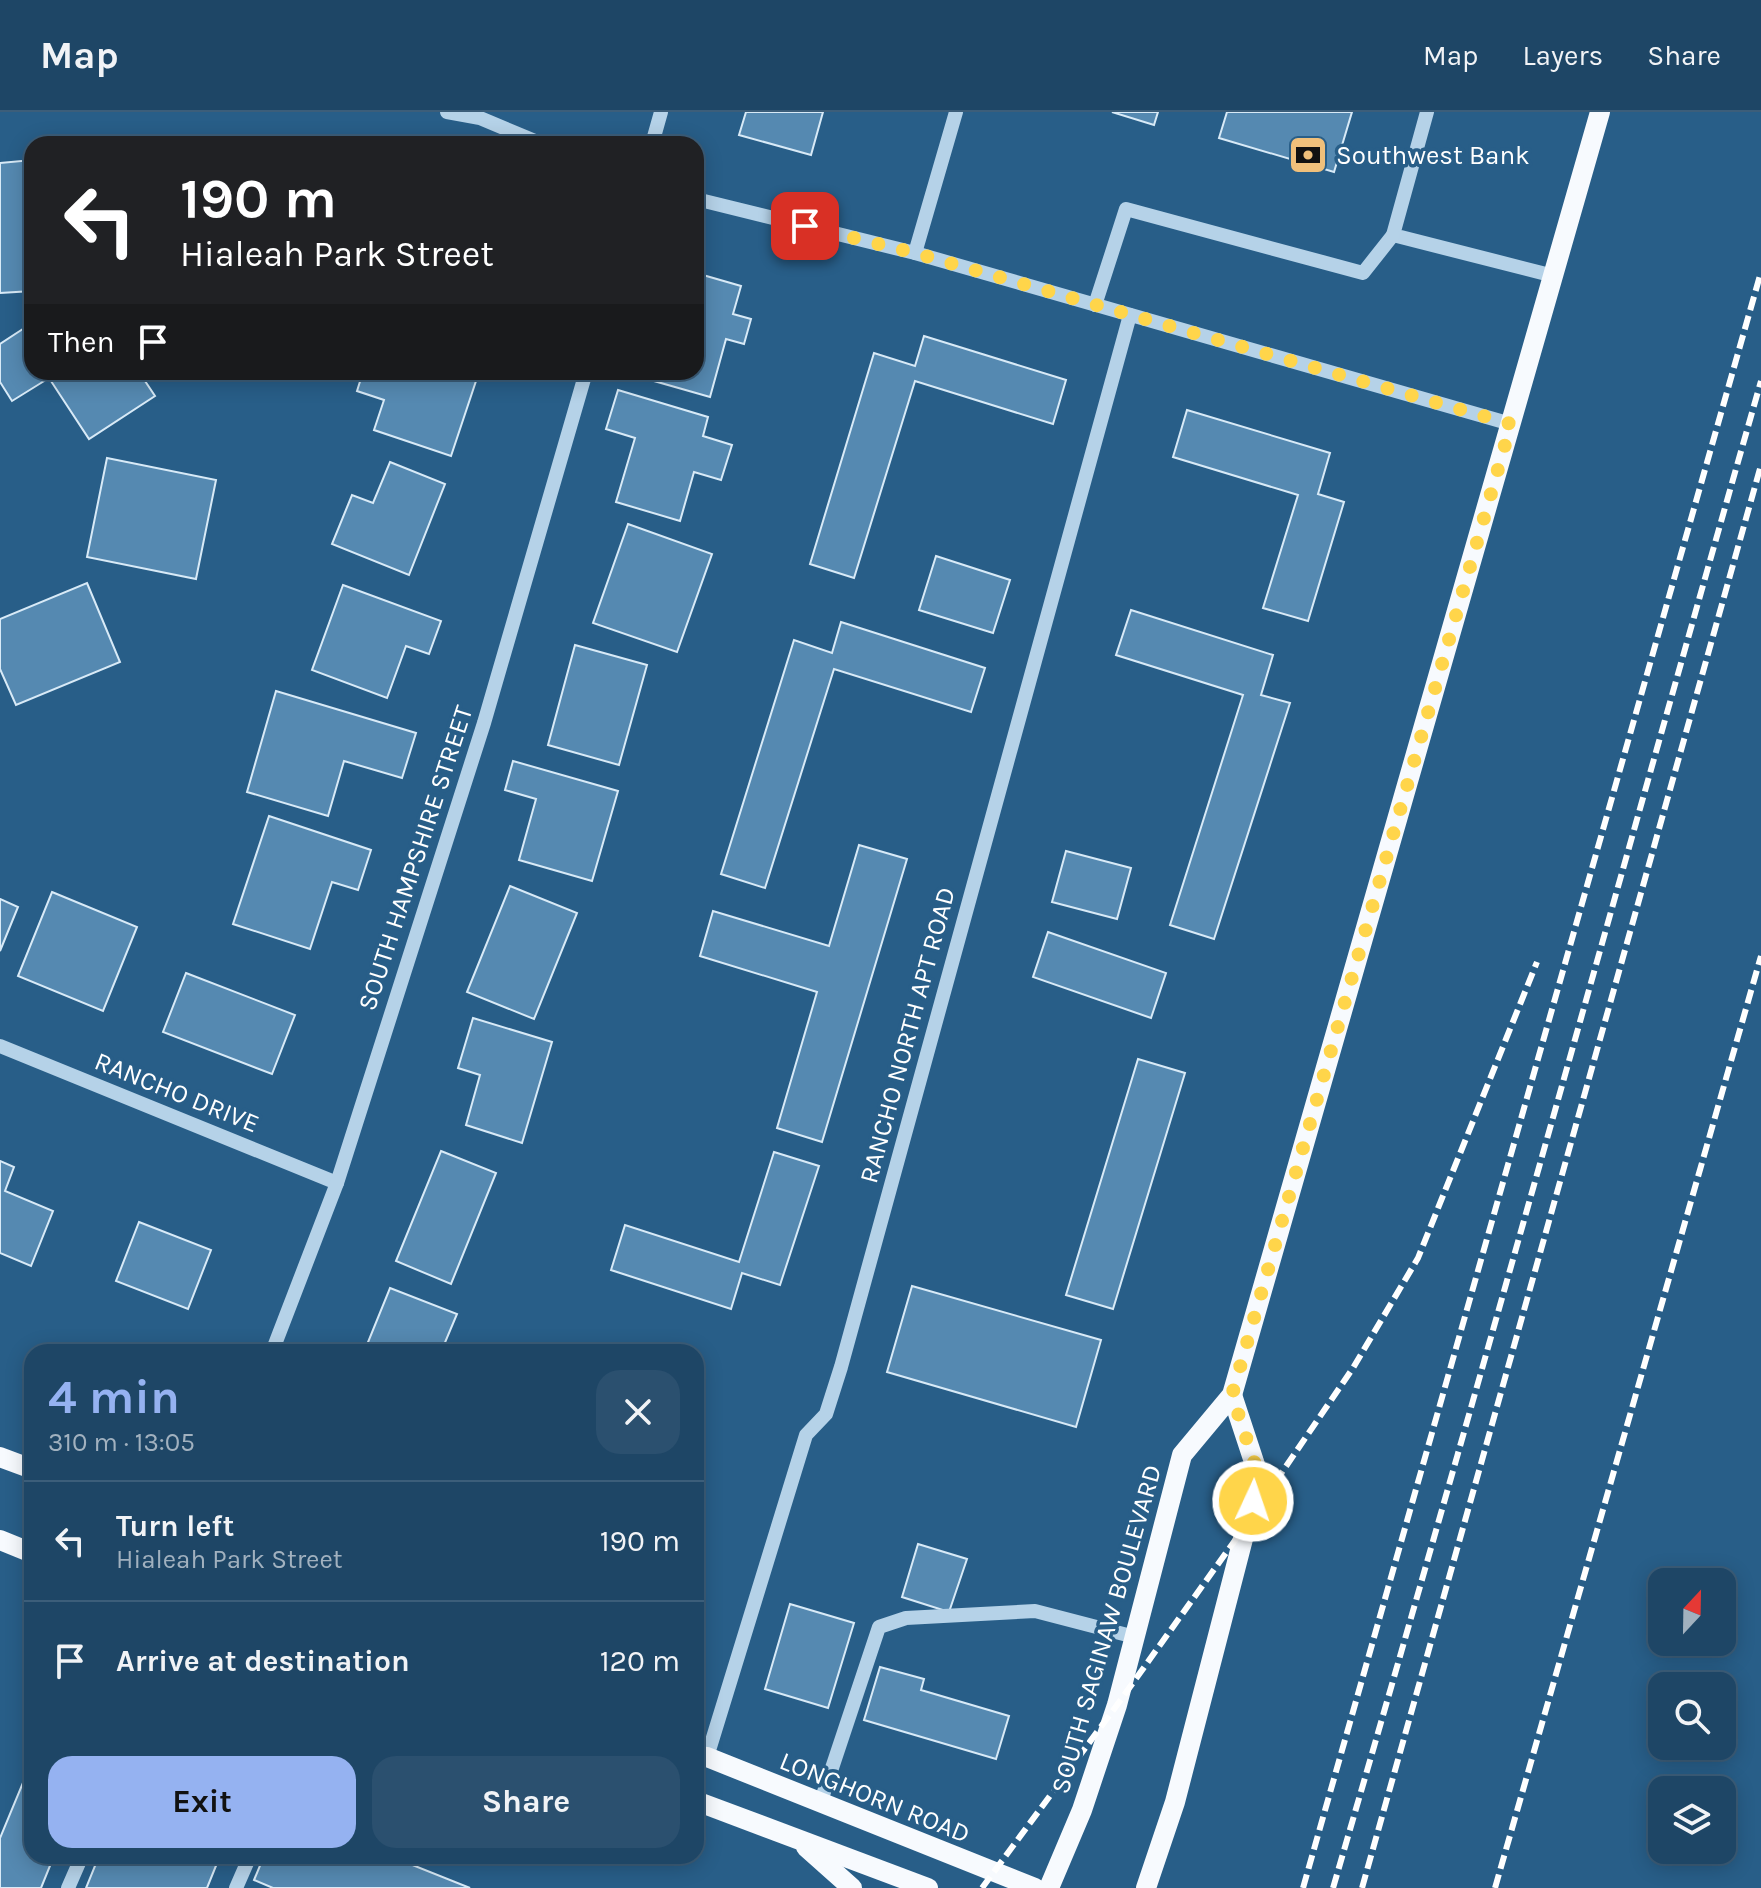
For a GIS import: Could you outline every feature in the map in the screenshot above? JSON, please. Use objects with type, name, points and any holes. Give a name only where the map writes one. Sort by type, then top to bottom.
[{"type":"main road","name":"SOUTH SAGINAW BOULEVARD","points":[[1049,1888],[1082,1810],[1117,1705],[1182,1455],[1232,1395],[1600,112]]},
{"type":"main road","points":[[1146,1888],[1175,1802],[1259,1477],[1232,1395]]},
{"type":"main road","points":[[0,1457],[24,1466]]},
{"type":"main road","points":[[0,1540],[24,1550]]},
{"type":"main road","name":"LONGHORN ROAD","points":[[704,1758],[1035,1888]]},
{"type":"main road","points":[[704,1804],[928,1888]]},
{"type":"main road","points":[[797,1839],[852,1888]]},
{"type":"street","points":[[447,112],[480,118],[523,136]]},
{"type":"street","points":[[654,136],[661,112]]},
{"type":"street","points":[[915,253],[956,112]]},
{"type":"street","points":[[1095,305],[1126,209],[1363,273],[1393,235],[1427,112]]},
{"type":"street","points":[[704,201],[915,253],[1511,424]]},
{"type":"street","points":[[1393,235],[1554,276]]},
{"type":"street","name":"RANCHO NORTH APT ROAD","points":[[704,1748],[806,1435],[826,1414],[841,1367],[1130,315]]},
{"type":"street","name":"SOUTH HAMPSHIRE STREET","points":[[275,1344],[337,1183],[484,723],[584,380]]},
{"type":"street","name":"RANCHO DRIVE","points":[[0,1046],[337,1183]]},
{"type":"street","points":[[820,1804],[879,1627],[906,1618],[1035,1611],[1135,1637]]},
{"type":"street","points":[[68,1888],[78,1864]]},
{"type":"street","points":[[236,1888],[246,1864]]},
{"type":"building","points":[[746,112],[823,112],[811,155],[739,135]]},
{"type":"building","points":[[1112,112],[1158,112],[1154,125]]},
{"type":"building","name":"Southwest Bank","points":[[1227,112],[1352,112],[1334,172],[1219,138]]},
{"type":"building","points":[[24,161],[24,292],[0,293],[0,163]]},
{"type":"building","points":[[704,275],[741,286],[733,314],[751,319],[744,344],[726,339],[710,397],[654,381],[704,380]]},
{"type":"building","points":[[24,328],[24,380],[46,380],[12,401],[0,382],[0,344]]},
{"type":"building","points":[[924,336],[1066,380],[1053,424],[915,381],[854,578],[810,564],[874,353],[915,366]]},
{"type":"building","points":[[50,380],[144,380],[155,396],[89,439]]},
{"type":"building","points":[[360,380],[476,380],[451,456],[374,430],[384,400],[357,391]]},
{"type":"building","points":[[618,390],[708,417],[703,436],[732,445],[721,480],[694,472],[680,521],[616,502],[635,438],[606,429]]},
{"type":"building","points":[[1187,410],[1330,453],[1318,494],[1344,502],[1308,621],[1263,608],[1298,495],[1173,457]]},
{"type":"building","points":[[107,458],[216,480],[196,579],[87,557]]},
{"type":"building","points":[[390,462],[445,484],[409,575],[332,544],[352,495],[373,503]]},
{"type":"building","points":[[628,524],[712,554],[677,652],[593,623]]},
{"type":"building","points":[[936,556],[1010,580],[993,633],[919,610]]},
{"type":"building","points":[[87,583],[120,662],[16,705],[0,669],[0,619]]},
{"type":"building","points":[[343,585],[441,621],[429,654],[406,646],[387,698],[312,670]]},
{"type":"building","points":[[1131,610],[1273,655],[1261,695],[1290,703],[1214,939],[1170,925],[1243,695],[1116,655]]},
{"type":"building","points":[[841,622],[985,668],[971,712],[834,669],[765,888],[721,874],[794,640],[832,653]]},
{"type":"building","points":[[575,645],[647,665],[619,765],[548,745]]},
{"type":"building","points":[[276,691],[416,733],[402,778],[344,761],[328,816],[247,792]]},
{"type":"building","points":[[513,761],[618,791],[592,881],[519,860],[536,799],[505,790]]},
{"type":"building","points":[[269,816],[371,850],[358,890],[332,882],[310,949],[233,924]]},
{"type":"building","points":[[859,845],[907,859],[822,1142],[777,1128],[817,992],[700,956],[713,911],[829,946]]},
{"type":"building","points":[[1066,851],[1131,868],[1117,919],[1052,902]]},
{"type":"building","points":[[510,886],[577,913],[534,1019],[467,992]]},
{"type":"building","points":[[52,892],[137,927],[103,1011],[18,976]]},
{"type":"building","points":[[0,899],[18,907],[0,951]]},
{"type":"building","points":[[1048,932],[1166,973],[1151,1018],[1033,977]]},
{"type":"building","points":[[186,973],[295,1015],[272,1074],[163,1032]]},
{"type":"building","points":[[473,1018],[552,1042],[522,1143],[466,1125],[480,1075],[458,1068]]},
{"type":"building","points":[[1138,1059],[1185,1073],[1113,1309],[1066,1295]]},
{"type":"building","points":[[441,1151],[496,1173],[451,1284],[396,1261]]},
{"type":"building","points":[[774,1152],[819,1166],[780,1285],[742,1273],[731,1309],[611,1270],[625,1225],[739,1262]]},
{"type":"building","points":[[0,1161],[14,1167],[5,1191],[53,1211],[31,1266],[0,1253]]},
{"type":"building","points":[[139,1222],[211,1250],[188,1309],[116,1281]]},
{"type":"building","points":[[912,1286],[1101,1340],[1076,1427],[887,1372]]},
{"type":"building","points":[[390,1288],[457,1314],[444,1344],[367,1344]]},
{"type":"building","points":[[918,1544],[967,1559],[949,1612],[902,1597]]},
{"type":"building","points":[[790,1604],[854,1623],[828,1708],[765,1689]]},
{"type":"building","points":[[880,1667],[924,1679],[921,1690],[1009,1716],[996,1759],[864,1720]]},
{"type":"building","points":[[24,1780],[24,1864],[51,1864],[41,1888],[0,1888],[0,1838]]},
{"type":"building","points":[[96,1864],[217,1864],[207,1888],[86,1888]]},
{"type":"building","points":[[261,1864],[410,1864],[470,1888],[273,1888],[254,1880]]},
{"type":"railway","points":[[1303,1888],[1761,272]]},
{"type":"railway","points":[[1333,1888],[1761,381]]},
{"type":"railway","points":[[1362,1888],[1761,465]]},
{"type":"railway","points":[[1495,1888],[1761,956]]},
{"type":"railway","points":[[982,1888],[1246,1525],[1353,1368],[1418,1258],[1537,962]]},
{"type":"place","name":"Southwest Bank","points":[[1308,155]]},
{"type":"route","points":[[805,226],[915,253],[1511,424],[1232,1395],[1259,1477],[1253,1501]]}]
